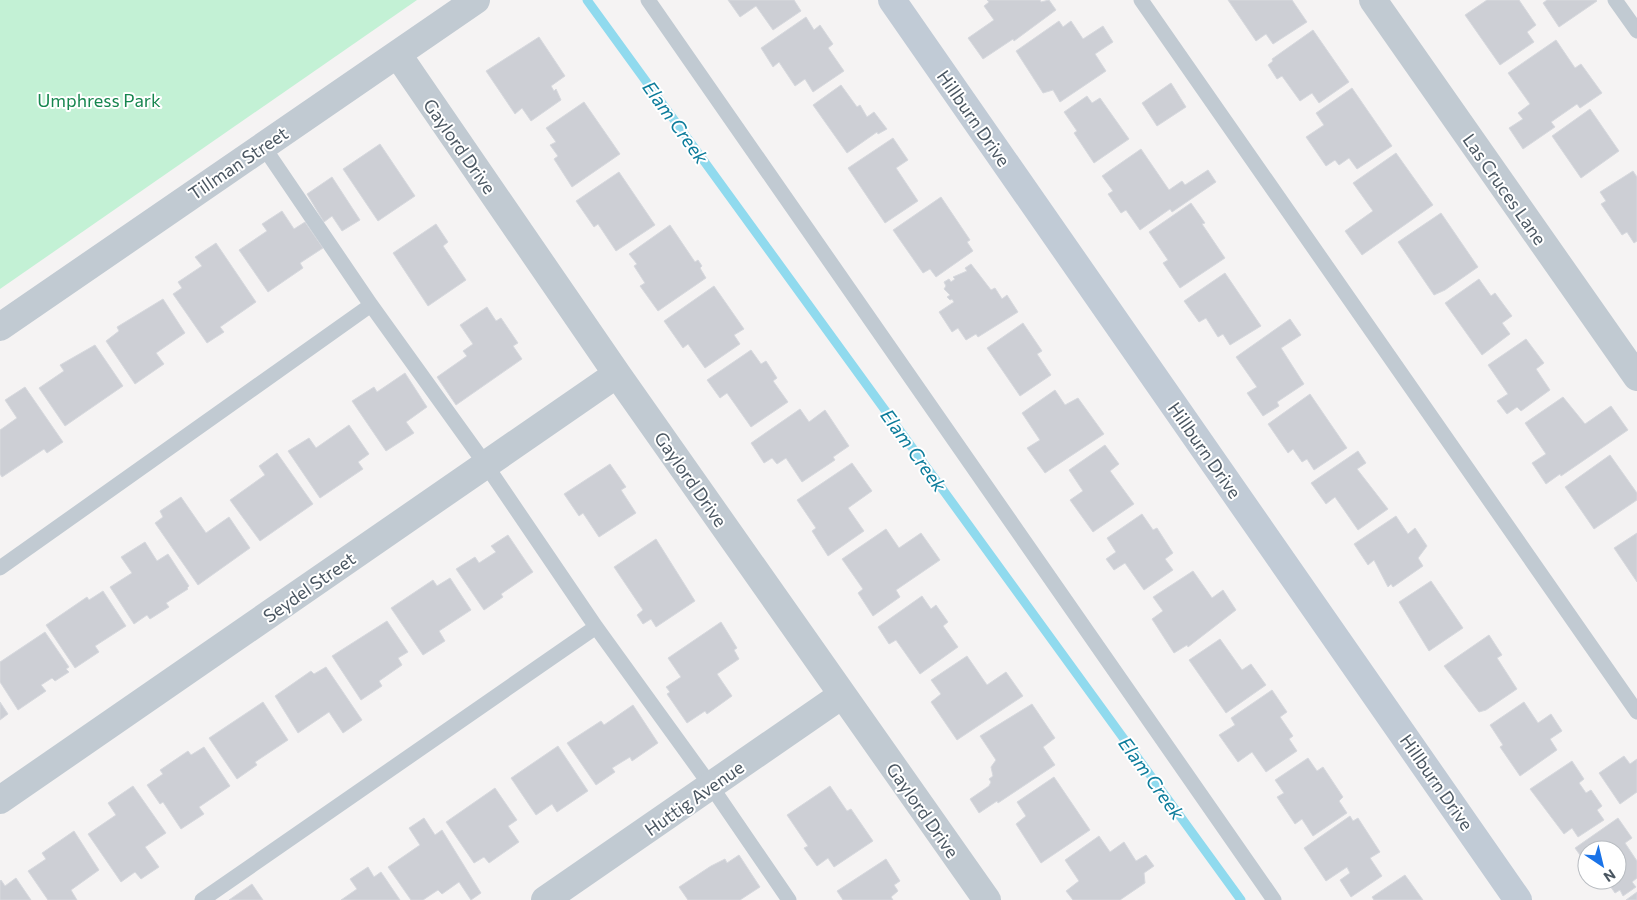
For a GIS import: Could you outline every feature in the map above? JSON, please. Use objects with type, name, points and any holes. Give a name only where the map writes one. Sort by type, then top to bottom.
[{"type":"street","name":"Tillman Street","points":[[0,326],[476,0]]},
{"type":"street","name":"Hillburn Drive","points":[[892,0],[1518,900]]},
{"type":"street","name":"Las Cruces Lane","points":[[1373,0],[1637,377]]},
{"type":"street","name":"Gaylord Drive","points":[[398,55],[617,374],[987,900]]},
{"type":"street","name":"Seydel Street","points":[[0,800],[617,374]]},
{"type":"street","name":"Huttig Avenue","points":[[545,900],[842,695]]},
{"type":"lane","points":[[648,0],[1274,900]]},
{"type":"lane","points":[[1141,0],[1637,712]]},
{"type":"lane","points":[[1615,0],[1637,31]]},
{"type":"lane","points":[[263,146],[372,305],[486,464],[596,627],[711,786],[789,900]]},
{"type":"lane","points":[[0,568],[372,305]]},
{"type":"lane","points":[[202,900],[596,627]]},
{"type":"green space","name":"Umphress Park","points":[[0,0],[417,0],[0,289]]},
{"type":"building","points":[[728,0],[794,0],[801,11],[773,30],[756,6],[740,17]]},
{"type":"building","points":[[987,0],[1040,0],[1041,2],[1049,0],[1056,10],[1014,41],[1013,39],[983,59],[968,38],[994,20],[984,6],[989,2]]},
{"type":"building","points":[[1228,0],[1292,0],[1307,22],[1273,44],[1266,34],[1256,41]]},
{"type":"building","points":[[1487,0],[1519,0],[1536,25],[1527,32],[1534,42],[1500,65],[1465,15]]},
{"type":"building","points":[[1547,0],[1597,1],[1559,27],[1543,3]]},
{"type":"building","points":[[806,17],[814,30],[820,25],[833,44],[828,48],[844,71],[813,92],[805,79],[795,86],[779,62],[773,67],[761,48]]},
{"type":"building","points":[[1059,21],[1063,27],[1071,21],[1083,39],[1103,26],[1113,42],[1095,54],[1106,71],[1060,102],[1053,90],[1043,93],[1016,51]]},
{"type":"building","points":[[1313,30],[1349,82],[1319,103],[1312,93],[1300,101],[1282,76],[1277,79],[1268,65],[1273,61],[1272,59]]},
{"type":"building","points":[[539,37],[565,76],[551,86],[554,91],[556,89],[561,100],[531,121],[522,108],[515,114],[486,71]]},
{"type":"building","points":[[1556,40],[1575,68],[1581,64],[1602,93],[1580,108],[1577,104],[1551,122],[1555,127],[1523,149],[1509,128],[1523,119],[1518,113],[1530,104],[1508,73]]},
{"type":"building","points":[[1171,83],[1186,107],[1157,126],[1142,103]]},
{"type":"building","points":[[841,85],[857,107],[860,105],[867,117],[874,112],[887,129],[878,134],[877,132],[847,153],[813,105]]},
{"type":"building","points":[[1352,88],[1392,146],[1357,169],[1349,158],[1339,165],[1335,160],[1326,166],[1306,137],[1324,125],[1316,113]]},
{"type":"building","points":[[1087,96],[1092,103],[1100,98],[1129,139],[1094,163],[1074,133],[1077,131],[1064,112]]},
{"type":"building","points":[[584,102],[620,154],[572,187],[554,159],[558,156],[550,145],[556,142],[546,128]]},
{"type":"building","points":[[1590,109],[1619,151],[1581,178],[1552,136]]},
{"type":"building","points":[[893,138],[908,160],[896,168],[918,201],[885,223],[848,168]]},
{"type":"building","points":[[380,144],[415,196],[378,221],[343,169]]},
{"type":"building","points":[[1141,149],[1169,190],[1182,181],[1185,185],[1208,170],[1216,182],[1172,212],[1170,209],[1140,230],[1126,210],[1121,213],[1108,194],[1113,191],[1102,176]]},
{"type":"building","points":[[1396,153],[1433,205],[1362,255],[1345,231],[1373,211],[1353,183]]},
{"type":"building","points":[[1633,171],[1637,177],[1637,241],[1634,243],[1627,232],[1622,235],[1601,204],[1606,201],[1600,192]]},
{"type":"building","points":[[619,172],[655,225],[616,251],[598,224],[594,227],[576,201]]},
{"type":"building","points":[[332,177],[360,220],[342,231],[332,216],[324,222],[307,194]]},
{"type":"building","points":[[941,197],[970,240],[967,242],[973,251],[936,277],[930,269],[923,273],[893,230]]},
{"type":"building","points":[[1191,203],[1205,223],[1202,224],[1225,258],[1180,288],[1163,263],[1168,260],[1149,232]]},
{"type":"building","points":[[282,211],[294,229],[305,222],[323,248],[300,263],[303,268],[268,292],[239,250],[267,231],[262,224]]},
{"type":"building","points":[[1441,213],[1478,267],[1445,290],[1434,295],[1398,242]]},
{"type":"building","points":[[436,224],[448,242],[443,246],[466,280],[428,306],[393,253]]},
{"type":"building","points":[[670,225],[695,262],[698,260],[706,278],[658,311],[640,286],[645,283],[634,266],[637,264],[629,254]]},
{"type":"building","points":[[216,243],[256,302],[220,327],[224,332],[207,343],[173,294],[182,288],[178,282],[202,266],[195,257]]},
{"type":"building","points":[[971,264],[991,290],[995,288],[1002,299],[1007,295],[1018,312],[978,337],[976,334],[966,340],[958,328],[952,332],[939,312],[954,302],[947,297],[950,295],[944,289],[946,286],[944,282],[949,279],[951,282],[955,279],[953,277],[967,271],[965,268]]},
{"type":"building","points":[[1225,273],[1261,326],[1230,345],[1223,334],[1218,337],[1206,318],[1199,322],[1184,301]]},
{"type":"building","points":[[1479,279],[1491,296],[1495,293],[1512,316],[1502,323],[1510,334],[1482,355],[1445,303]]},
{"type":"building","points":[[714,286],[744,329],[734,335],[740,344],[705,368],[688,344],[683,348],[664,321]]},
{"type":"building","points":[[163,299],[185,333],[156,353],[164,364],[135,384],[106,341],[119,331],[117,327]]},
{"type":"building","points":[[487,307],[496,321],[501,318],[518,343],[513,346],[522,359],[456,405],[437,377],[467,356],[463,351],[473,344],[460,325]]},
{"type":"building","points":[[1290,319],[1301,335],[1281,348],[1304,384],[1277,402],[1279,406],[1263,416],[1247,393],[1257,387],[1236,357]]},
{"type":"building","points":[[1023,323],[1042,351],[1037,354],[1051,375],[1020,396],[987,348]]},
{"type":"building","points":[[1526,339],[1544,363],[1536,369],[1550,390],[1521,411],[1517,407],[1507,414],[1497,401],[1508,394],[1488,365]]},
{"type":"building","points":[[95,345],[123,386],[65,426],[39,388],[64,371],[60,365]]},
{"type":"building","points":[[751,350],[761,364],[766,361],[777,378],[773,381],[788,402],[751,427],[727,393],[720,398],[707,380]]},
{"type":"building","points":[[405,373],[427,407],[406,422],[414,433],[386,451],[352,401],[374,387],[377,392]]},
{"type":"building","points":[[25,387],[63,442],[47,453],[44,449],[2,477],[0,474],[0,430],[17,418],[5,400]]},
{"type":"building","points":[[1055,390],[1065,405],[1078,398],[1104,434],[1045,473],[1027,448],[1040,440],[1022,413]]},
{"type":"building","points":[[1310,394],[1347,448],[1314,470],[1307,459],[1302,462],[1293,449],[1288,453],[1268,424]]},
{"type":"building","points":[[1563,397],[1585,424],[1611,406],[1628,430],[1561,476],[1560,474],[1546,484],[1532,463],[1546,454],[1525,423]]},
{"type":"building","points":[[800,409],[809,422],[825,410],[849,446],[833,457],[835,460],[802,482],[786,458],[777,464],[772,458],[764,463],[751,443]]},
{"type":"building","points":[[349,425],[369,454],[358,462],[363,469],[320,498],[288,451],[309,438],[316,448]]},
{"type":"building","points":[[1105,445],[1119,464],[1110,471],[1134,504],[1093,532],[1070,500],[1083,491],[1069,470]]},
{"type":"building","points":[[1358,451],[1366,463],[1357,469],[1388,509],[1358,530],[1335,497],[1326,504],[1311,483]]},
{"type":"building","points":[[277,453],[313,504],[260,541],[230,500],[265,475],[259,466]]},
{"type":"building","points":[[1610,455],[1637,493],[1637,500],[1594,529],[1565,487]]},
{"type":"building","points":[[852,463],[872,491],[848,508],[864,531],[828,556],[812,531],[816,528],[797,500]]},
{"type":"building","points":[[610,464],[626,487],[621,490],[636,513],[599,537],[583,513],[579,516],[564,494]]},
{"type":"building","points":[[181,497],[206,533],[229,517],[250,548],[198,585],[155,523],[163,517],[160,511]]},
{"type":"building","points":[[1142,514],[1153,530],[1157,528],[1173,553],[1165,559],[1173,570],[1144,590],[1125,563],[1114,570],[1106,559],[1116,552],[1107,538]]},
{"type":"building","points":[[1396,516],[1408,534],[1415,528],[1427,546],[1418,558],[1423,566],[1393,587],[1391,584],[1388,587],[1374,560],[1368,565],[1354,544]]},
{"type":"building","points":[[886,529],[899,548],[921,533],[940,560],[896,590],[900,597],[873,616],[858,593],[863,589],[842,559]]},
{"type":"building","points":[[1637,533],[1637,582],[1614,548]]},
{"type":"building","points":[[508,535],[533,572],[501,594],[503,597],[484,610],[456,569],[475,557],[479,563],[496,552],[491,546]]},
{"type":"building","points":[[656,539],[695,601],[656,627],[651,619],[643,624],[637,615],[643,610],[614,567]]},
{"type":"building","points":[[145,542],[157,561],[168,554],[189,586],[188,589],[166,603],[169,607],[150,619],[147,615],[134,624],[110,587],[132,573],[121,557]]},
{"type":"building","points":[[1193,571],[1212,598],[1223,590],[1236,610],[1188,647],[1187,645],[1174,653],[1152,619],[1163,611],[1153,597]]},
{"type":"building","points":[[450,578],[471,610],[439,631],[445,641],[423,655],[391,608],[433,580],[437,586]]},
{"type":"building","points":[[1431,581],[1463,628],[1429,651],[1399,602]]},
{"type":"building","points":[[103,591],[126,626],[95,646],[99,652],[75,668],[46,625],[87,597],[89,600]]},
{"type":"building","points":[[922,596],[931,609],[936,605],[948,622],[943,626],[958,647],[920,674],[896,640],[889,644],[878,627]]},
{"type":"building","points":[[387,621],[408,652],[398,658],[402,665],[379,681],[382,686],[361,700],[332,656]]},
{"type":"building","points":[[721,622],[737,648],[734,650],[739,659],[717,674],[732,696],[707,714],[705,711],[687,723],[667,694],[670,692],[666,687],[681,677],[668,658]]},
{"type":"building","points":[[45,632],[69,667],[66,669],[69,672],[55,681],[52,678],[41,685],[46,691],[18,710],[0,682],[0,662]]},
{"type":"building","points":[[1489,635],[1502,655],[1497,658],[1517,689],[1486,710],[1479,712],[1444,666]]},
{"type":"building","points":[[1220,639],[1242,670],[1251,664],[1266,685],[1226,713],[1189,660]]},
{"type":"building","points":[[967,656],[987,685],[1006,672],[1023,696],[957,740],[931,702],[941,694],[931,680]]},
{"type":"building","points":[[326,667],[362,720],[343,733],[329,712],[298,733],[275,696],[311,671],[314,674]]},
{"type":"building","points":[[1272,690],[1287,712],[1280,717],[1293,736],[1289,739],[1297,751],[1266,772],[1252,752],[1238,762],[1219,735],[1235,725],[1231,718]]},
{"type":"building","points":[[0,702],[8,714],[0,720]]},
{"type":"building","points":[[263,702],[288,740],[255,762],[257,765],[237,779],[209,738]]},
{"type":"building","points":[[1524,702],[1538,723],[1551,714],[1562,731],[1550,739],[1557,750],[1520,776],[1500,747],[1503,745],[1490,725]]},
{"type":"building","points":[[1032,704],[1055,738],[1043,747],[1055,765],[998,803],[997,801],[979,813],[970,799],[989,786],[991,782],[989,779],[993,776],[991,767],[996,760],[980,736]]},
{"type":"building","points":[[633,705],[658,743],[632,761],[630,757],[612,768],[615,772],[596,785],[567,743],[601,721],[604,725]]},
{"type":"building","points":[[558,746],[588,791],[557,812],[552,804],[536,815],[511,778]]},
{"type":"building","points":[[204,747],[230,786],[199,807],[204,814],[181,829],[163,802],[160,804],[147,785],[163,774],[160,770],[188,751],[191,755]]},
{"type":"building","points":[[1624,756],[1630,764],[1637,759],[1637,792],[1620,804],[1599,773]]},
{"type":"building","points":[[1308,758],[1317,771],[1323,767],[1343,797],[1339,801],[1347,813],[1313,836],[1302,819],[1295,824],[1277,797],[1284,793],[1275,780]]},
{"type":"building","points":[[1572,761],[1584,779],[1579,783],[1586,793],[1591,790],[1602,806],[1597,810],[1604,820],[1578,837],[1572,828],[1564,834],[1530,789]]},
{"type":"building","points":[[1054,777],[1090,830],[1041,863],[1016,824],[1026,816],[1017,802]]},
{"type":"building","points":[[133,786],[166,833],[145,847],[159,867],[141,879],[135,872],[121,882],[88,834],[116,815],[108,803]]},
{"type":"building","points":[[830,786],[847,811],[851,809],[873,841],[834,867],[828,858],[817,866],[804,848],[808,846],[787,815]]},
{"type":"building","points":[[495,788],[517,820],[508,826],[519,842],[489,863],[484,857],[474,863],[446,822]]},
{"type":"building","points":[[1350,816],[1353,821],[1358,818],[1380,852],[1370,858],[1382,876],[1351,897],[1340,880],[1350,873],[1347,867],[1326,881],[1304,848]]},
{"type":"building","points":[[424,818],[435,835],[442,830],[481,893],[471,900],[459,882],[442,894],[438,890],[423,900],[411,900],[388,867],[420,845],[409,828]]},
{"type":"building","points":[[1618,818],[1632,838],[1627,842],[1627,840],[1586,840]]},
{"type":"building","points":[[74,831],[99,870],[71,890],[77,900],[48,900],[28,871],[46,859],[42,853]]},
{"type":"building","points":[[1099,836],[1110,852],[1124,842],[1136,861],[1146,855],[1154,866],[1144,873],[1145,883],[1120,900],[1073,900],[1066,891],[1079,881],[1065,860]]},
{"type":"building","points":[[1627,846],[1637,861],[1637,878],[1632,882],[1636,887],[1623,896],[1620,890],[1627,890]]},
{"type":"building","points":[[739,855],[760,887],[740,900],[688,900],[679,887],[711,866],[725,859],[727,863]]},
{"type":"building","points":[[886,859],[900,881],[894,885],[898,891],[891,897],[893,900],[843,900],[837,891]]},
{"type":"building","points":[[368,867],[374,877],[381,872],[400,900],[341,900],[357,889],[350,879]]},
{"type":"building","points":[[1405,875],[1423,900],[1374,900],[1372,897]]},
{"type":"building","points":[[16,878],[31,900],[0,900],[0,881],[5,886]]},
{"type":"building","points":[[252,884],[263,900],[229,900]]},
{"type":"building","points":[[1637,892],[1637,900],[1626,900]]},
{"type":"waterway","name":"Elam Creek","points":[[587,0],[1241,900]]}]
